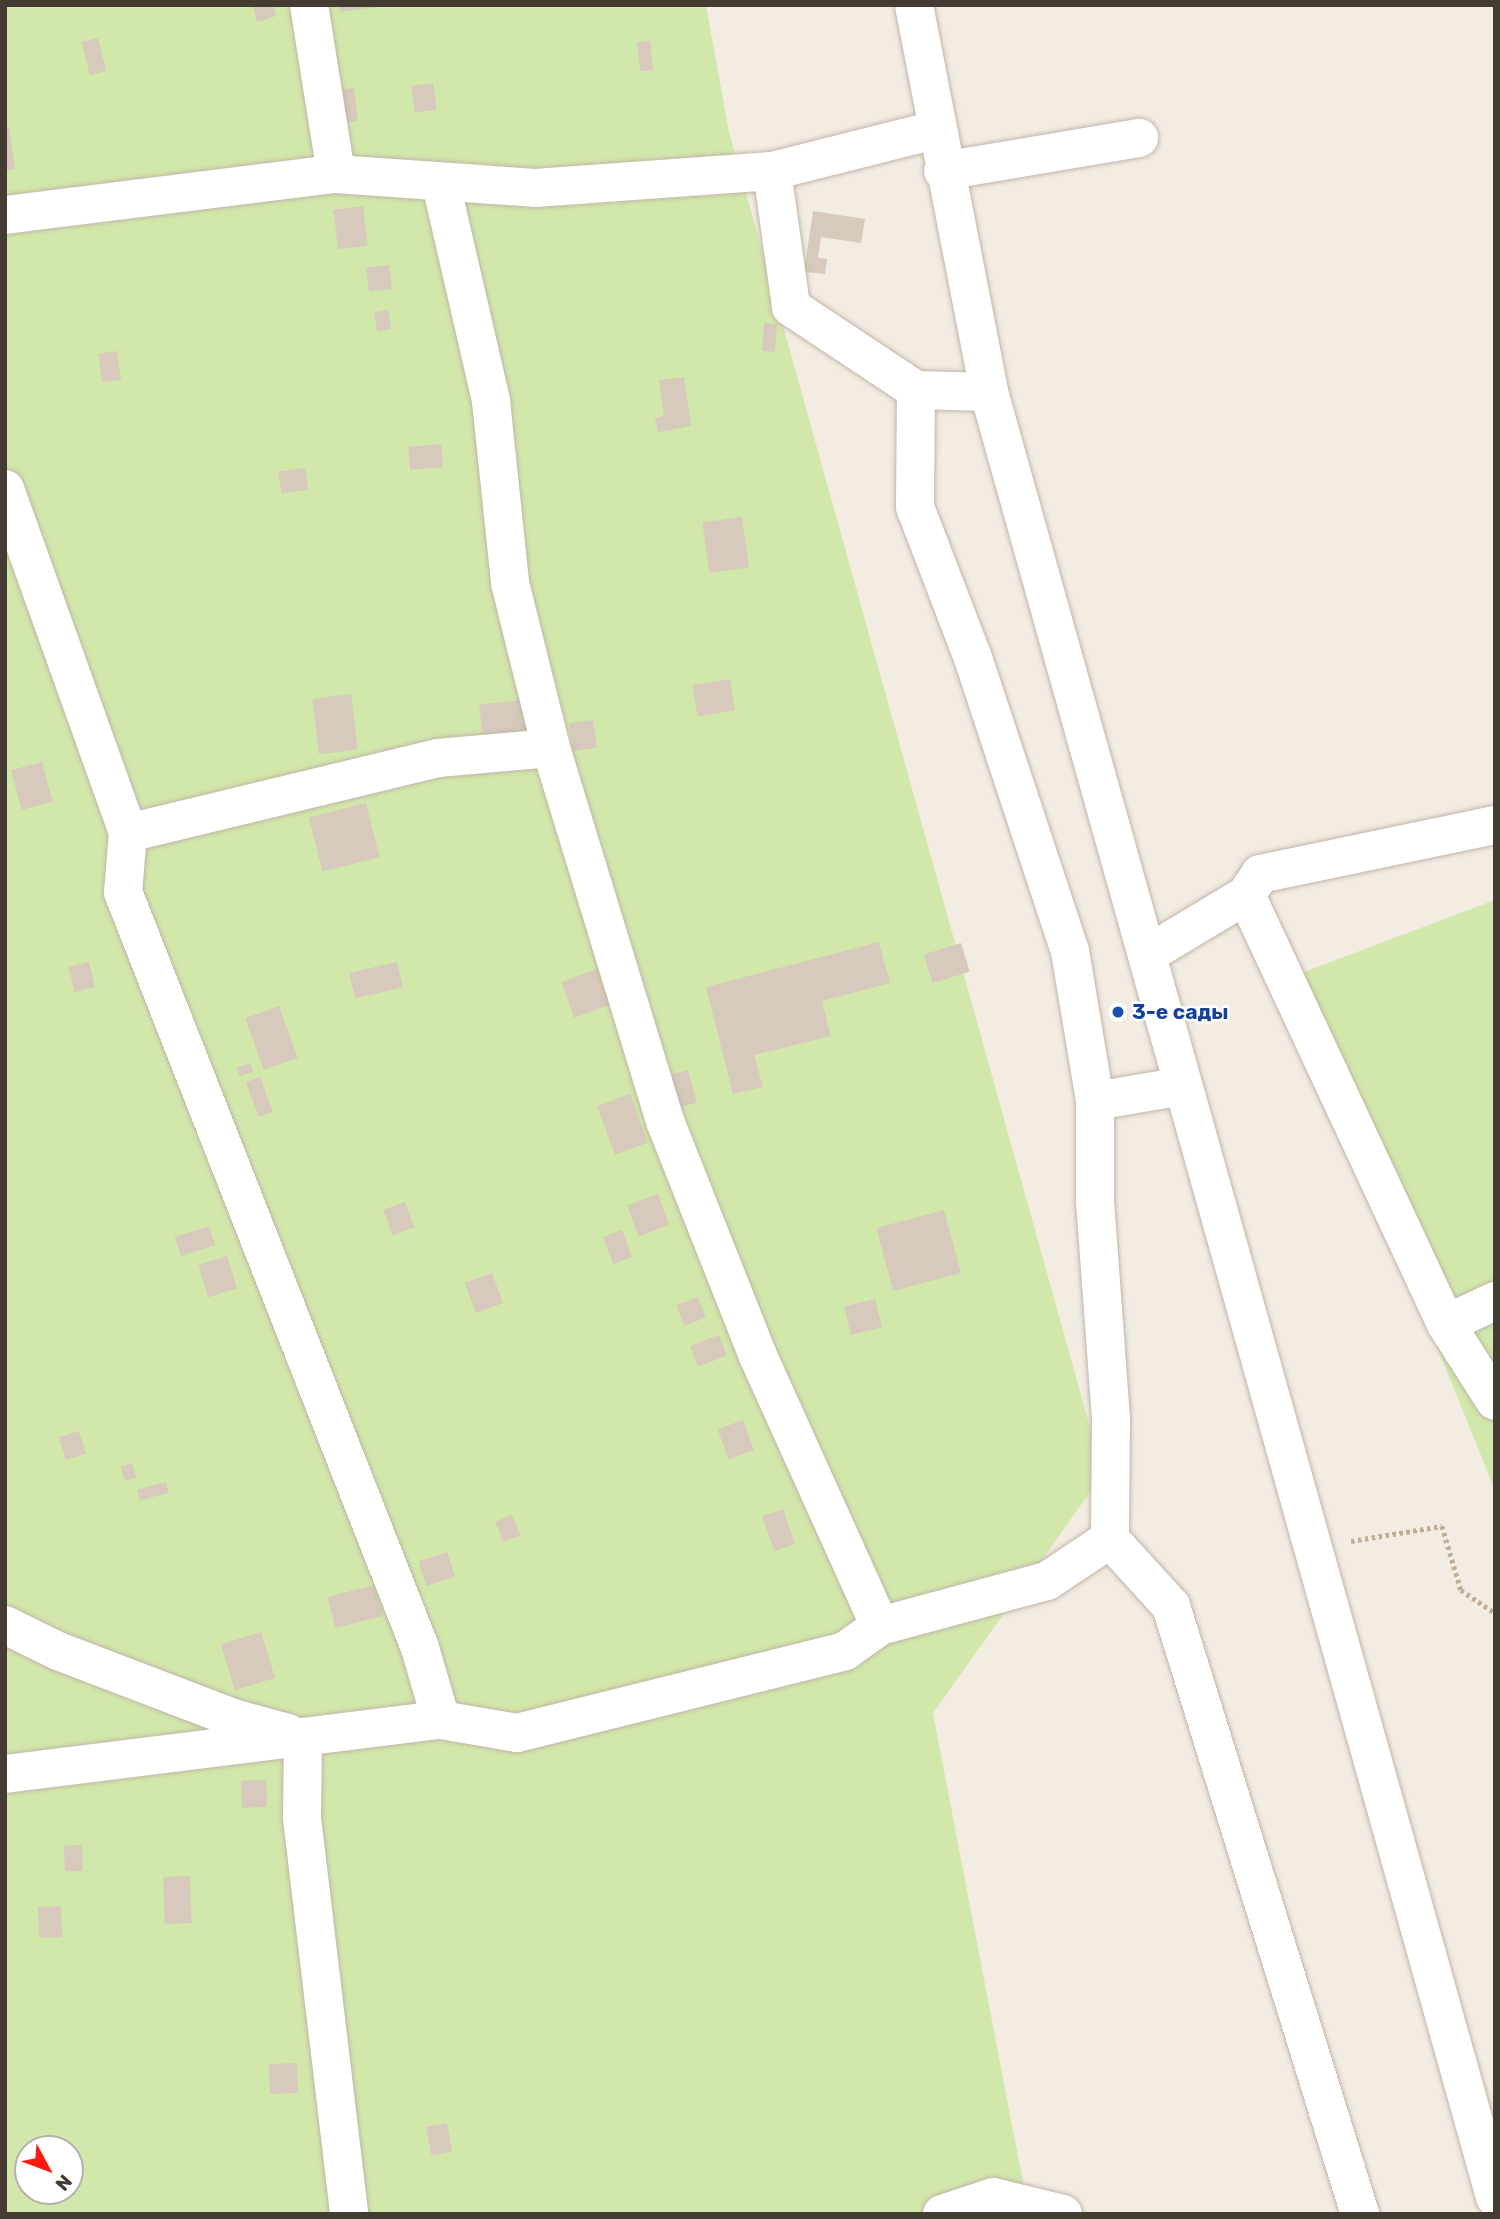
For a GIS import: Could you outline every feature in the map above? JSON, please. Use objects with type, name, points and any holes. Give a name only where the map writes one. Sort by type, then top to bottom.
[{"type":"street","points":[[309,5],[336,174]]},
{"type":"street","points":[[914,5],[935,130],[989,392],[1149,954],[1183,1086],[1495,2197]]},
{"type":"street","points":[[5,215],[336,174],[441,184],[535,188],[772,171],[935,130]]},
{"type":"street","points":[[943,171],[1139,138]]},
{"type":"street","points":[[772,171],[791,307],[916,390],[989,392]]},
{"type":"street","points":[[441,184],[491,401],[510,583],[551,748],[665,1121],[758,1356],[880,1626]]},
{"type":"street","points":[[916,390],[915,507],[973,658],[1070,951],[1095,1101],[1096,1200],[1111,1418],[1110,1539],[1171,1606],[1360,2214]]},
{"type":"street","points":[[5,489],[128,833],[123,892],[415,1635],[441,1720]]},
{"type":"street","points":[[128,833],[438,758],[551,748]]},
{"type":"street","points":[[1149,954],[1246,895],[1260,874],[1495,825]]},
{"type":"street","points":[[1246,895],[1446,1324],[1495,1401]]},
{"type":"street","points":[[1095,1101],[1183,1086]]},
{"type":"street","points":[[1446,1324],[1495,1301]]},
{"type":"street","points":[[5,1774],[441,1720],[517,1733],[845,1651],[880,1626],[1047,1581],[1110,1539]]},
{"type":"street","points":[[5,1625],[58,1651],[233,1718],[303,1737]]},
{"type":"street","points":[[303,1737],[302,1818],[349,2214]]},
{"type":"street","points":[[942,2214],[993,2197],[1063,2214]]},
{"type":"path","points":[[1312,1547],[1441,1527],[1461,1590],[1495,1613]]},
{"type":"green space","points":[[5,5],[706,5],[729,132],[1103,1474],[933,1713],[1029,2214],[5,2214]]},
{"type":"green space","points":[[1495,900],[1495,1490],[1288,978]]},
{"type":"building","points":[[253,5],[273,5],[276,16],[257,22]]},
{"type":"building","points":[[339,5],[377,5],[377,7],[340,12]]},
{"type":"building","points":[[98,38],[106,71],[90,75],[82,42]]},
{"type":"building","points":[[650,41],[653,70],[640,71],[637,42]]},
{"type":"building","points":[[433,83],[437,110],[415,113],[411,86]]},
{"type":"building","points":[[354,88],[358,121],[336,123],[332,91]]},
{"type":"building","points":[[9,127],[15,169],[5,171],[5,128]]},
{"type":"building","points":[[363,206],[368,246],[338,249],[333,210]]},
{"type":"building","points":[[813,211],[865,219],[861,243],[821,237],[818,258],[827,259],[825,274],[804,272]]},
{"type":"building","points":[[389,265],[392,289],[369,292],[366,268]]},
{"type":"building","points":[[388,310],[391,329],[377,331],[374,312]]},
{"type":"building","points":[[764,323],[777,324],[775,352],[762,351]]},
{"type":"building","points":[[117,351],[121,380],[102,382],[98,354]]},
{"type":"building","points":[[684,377],[691,426],[658,432],[655,418],[664,416],[659,380]]},
{"type":"building","points":[[441,444],[443,467],[410,470],[408,447]]},
{"type":"building","points":[[305,468],[308,490],[281,494],[278,472]]},
{"type":"building","points":[[742,517],[749,568],[709,573],[702,523]]},
{"type":"building","points":[[730,679],[735,711],[697,717],[692,685]]},
{"type":"building","points":[[351,694],[358,750],[319,754],[312,699]]},
{"type":"building","points":[[523,700],[527,737],[483,741],[479,705]]},
{"type":"building","points":[[593,720],[597,748],[573,751],[569,723]]},
{"type":"building","points":[[42,762],[53,802],[22,810],[11,770]]},
{"type":"building","points":[[366,803],[380,857],[322,872],[309,817]]},
{"type":"building","points":[[879,942],[890,983],[822,1001],[831,1036],[754,1055],[763,1087],[733,1094],[706,987]]},
{"type":"building","points":[[961,943],[970,972],[932,983],[924,954]]},
{"type":"building","points":[[89,962],[95,987],[74,992],[69,967]]},
{"type":"building","points":[[397,962],[403,987],[355,998],[349,973]]},
{"type":"building","points":[[597,969],[610,1005],[574,1018],[561,982]]},
{"type":"building","points":[[279,1006],[298,1058],[264,1070],[245,1018]]},
{"type":"building","points":[[250,1063],[253,1072],[240,1076],[236,1068]]},
{"type":"building","points":[[688,1070],[697,1103],[677,1108],[669,1075]]},
{"type":"building","points":[[260,1077],[273,1112],[259,1117],[246,1082]]},
{"type":"building","points":[[630,1094],[648,1143],[615,1155],[597,1106]]},
{"type":"building","points":[[658,1194],[669,1225],[638,1236],[627,1205]]},
{"type":"building","points":[[405,1202],[414,1227],[393,1235],[383,1210]]},
{"type":"building","points":[[944,1210],[961,1273],[893,1291],[876,1228]]},
{"type":"building","points":[[209,1226],[215,1245],[181,1256],[175,1237]]},
{"type":"building","points":[[622,1230],[632,1257],[613,1264],[603,1237]]},
{"type":"building","points":[[227,1256],[237,1289],[208,1297],[198,1265]]},
{"type":"building","points":[[492,1273],[503,1303],[476,1313],[465,1283]]},
{"type":"building","points":[[698,1297],[706,1318],[684,1326],[677,1305]]},
{"type":"building","points":[[875,1299],[882,1327],[851,1335],[844,1307]]},
{"type":"building","points":[[719,1335],[727,1356],[698,1367],[690,1346]]},
{"type":"building","points":[[743,1420],[754,1450],[729,1459],[718,1429]]},
{"type":"building","points":[[79,1431],[86,1454],[66,1460],[59,1437]]},
{"type":"building","points":[[132,1463],[136,1477],[125,1481],[120,1466]]},
{"type":"building","points":[[166,1482],[169,1493],[140,1500],[137,1490]]},
{"type":"building","points":[[783,1509],[795,1544],[774,1551],[762,1516]]},
{"type":"building","points":[[512,1515],[520,1535],[504,1542],[495,1522]]},
{"type":"building","points":[[447,1552],[455,1577],[427,1586],[418,1561]]},
{"type":"building","points":[[375,1585],[383,1616],[335,1628],[327,1597]]},
{"type":"building","points":[[261,1632],[275,1678],[235,1690],[221,1644]]},
{"type":"building","points":[[266,1780],[267,1807],[242,1808],[241,1781]]},
{"type":"building","points":[[82,1845],[83,1871],[65,1872],[64,1846]]},
{"type":"building","points":[[190,1876],[192,1923],[165,1924],[163,1877]]},
{"type":"building","points":[[61,1906],[62,1937],[39,1938],[38,1907]]},
{"type":"building","points":[[297,2063],[298,2093],[270,2094],[269,2064]]},
{"type":"building","points":[[447,2123],[452,2152],[431,2155],[426,2127]]},
{"type":"place","name":"3-е сады","points":[[1118,1012]]}]
